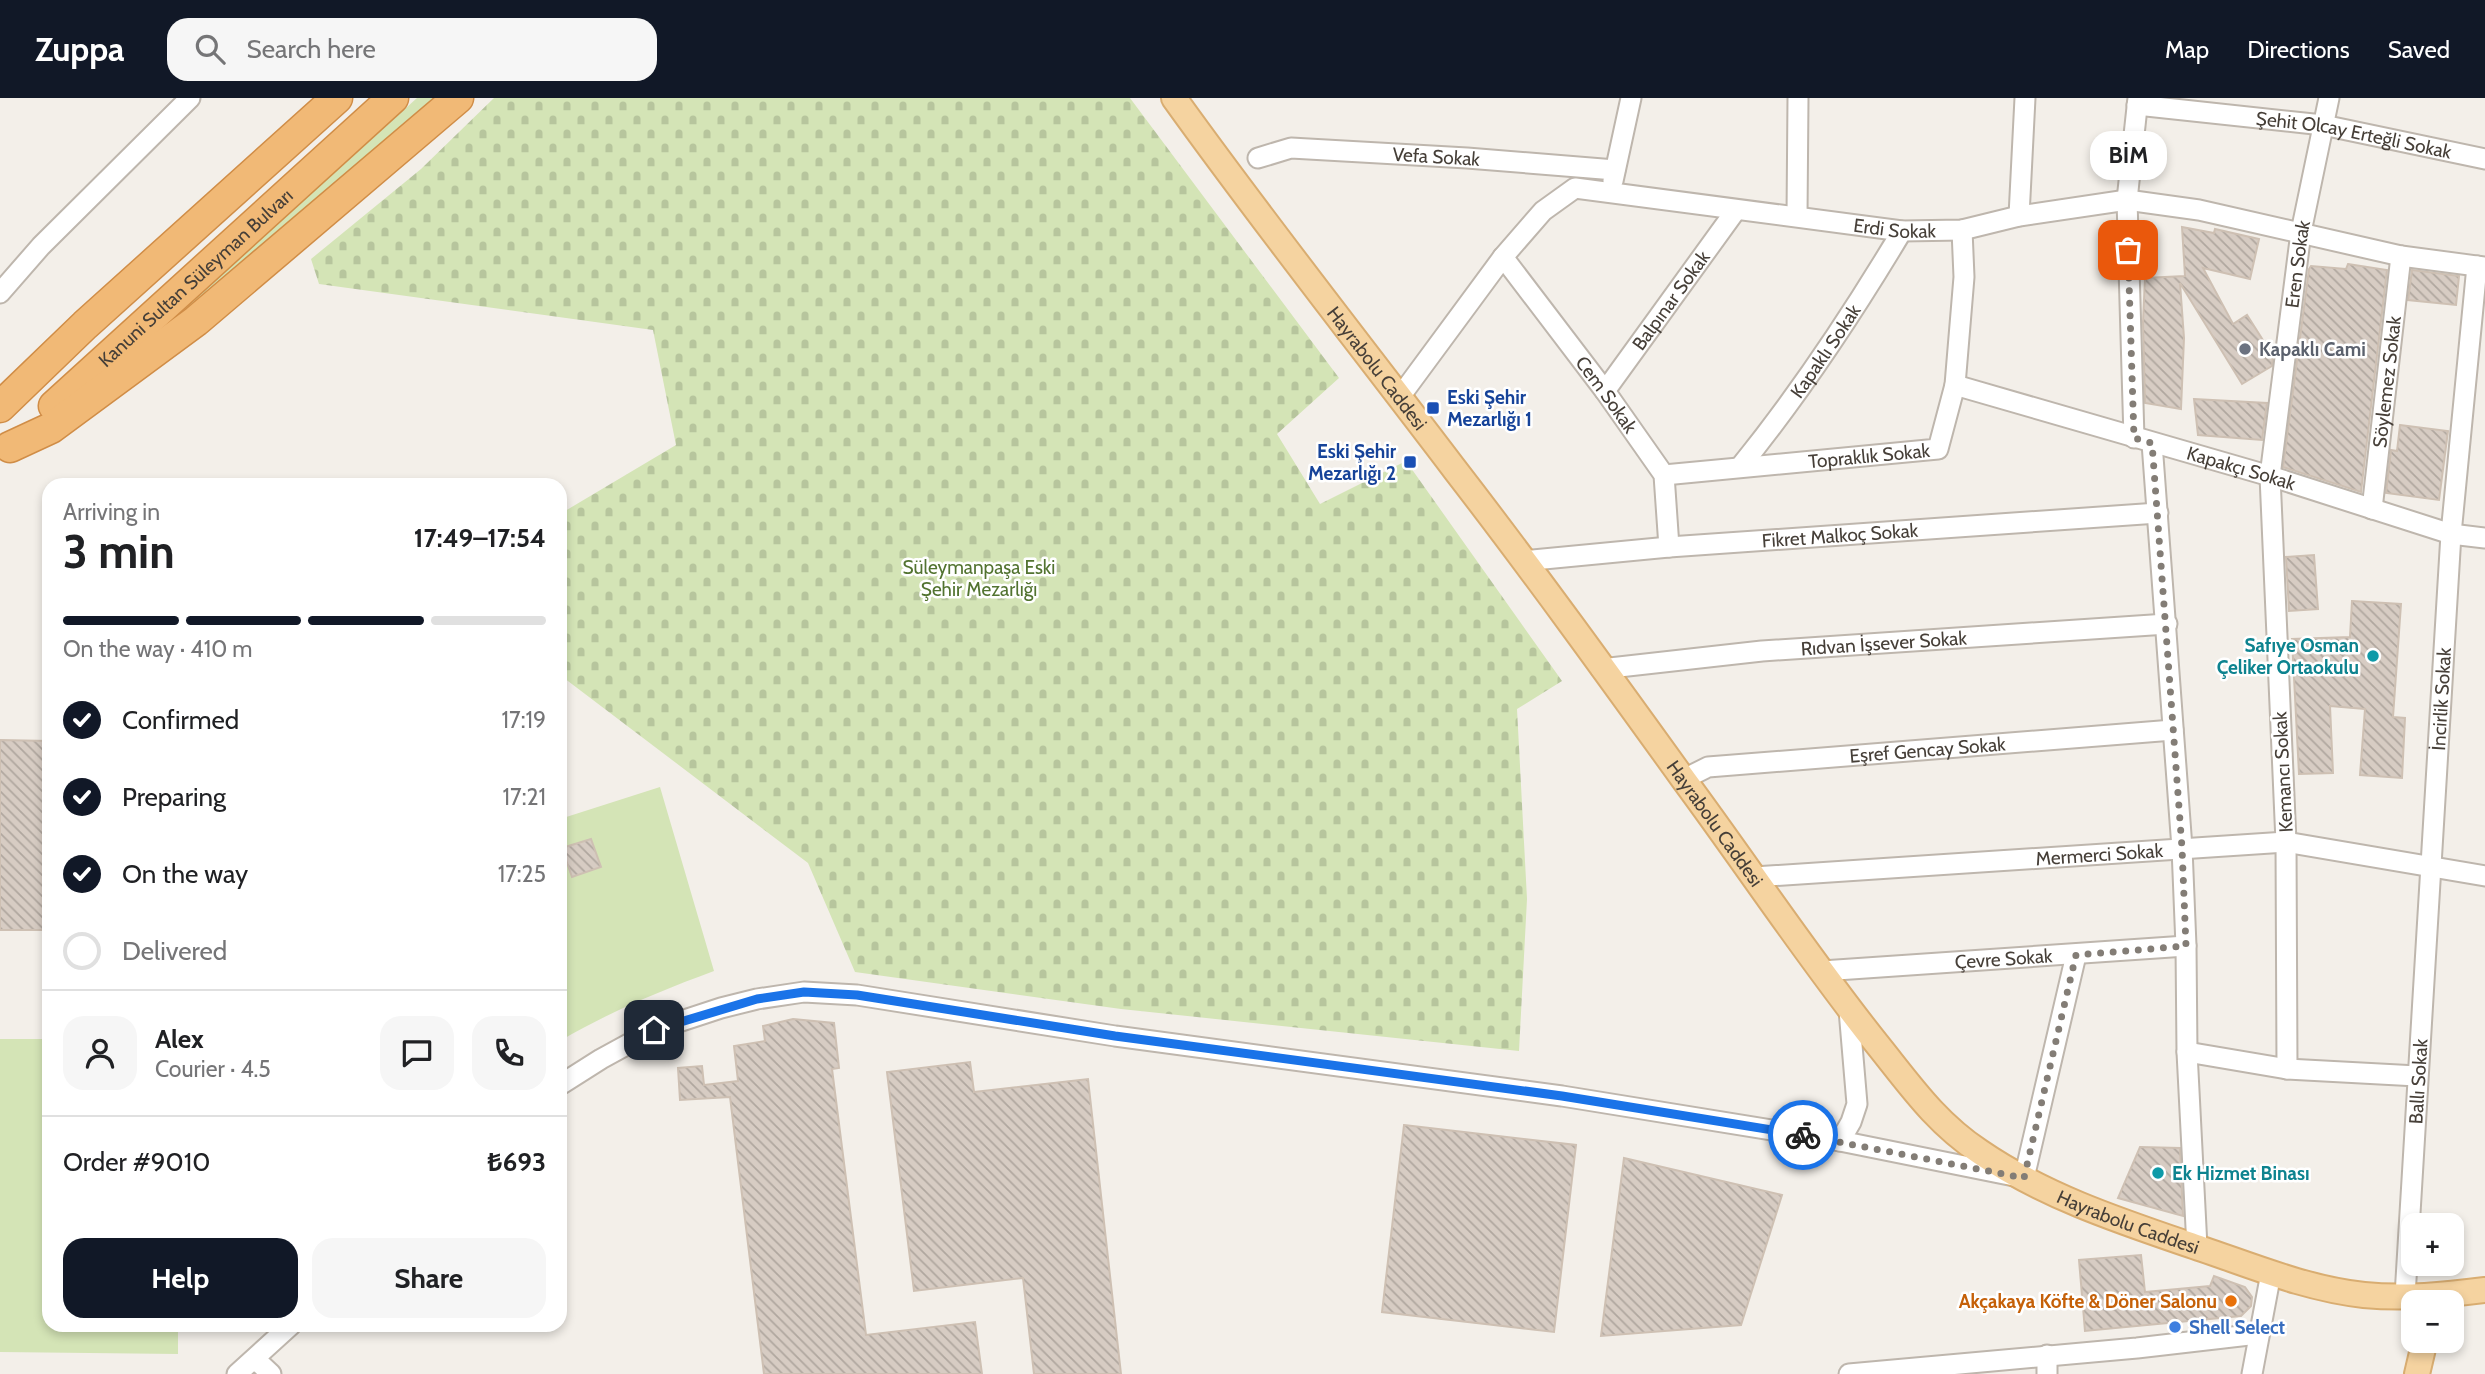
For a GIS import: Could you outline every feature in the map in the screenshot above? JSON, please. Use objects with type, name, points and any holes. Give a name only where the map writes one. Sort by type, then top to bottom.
[{"type":"highway","name":"Kanuni Sultan Süleyman Bulvarı","points":[[0,407],[317,110],[337,98]]},
{"type":"highway","name":"Kanuni Sultan Süleyman Bulvarı","points":[[5,453],[164,304],[393,98]]},
{"type":"highway","points":[[5,453],[51,428],[196,321],[458,98]]},
{"type":"main road","name":"Hayrabolu Caddesi","points":[[1174,98],[1231,178],[1454,468],[1684,779],[1849,1010],[1923,1104],[1979,1151],[2024,1178],[2140,1230],[2271,1273],[2337,1291],[2401,1296]]},
{"type":"main road","name":"Hayrabolu Caddesi","points":[[2464,1294],[2485,1290]]},
{"type":"main road","points":[[2417,1374],[2421,1353]]},
{"type":"street","points":[[0,293],[41,246],[190,98]]},
{"type":"street","points":[[1611,193],[1631,98]]},
{"type":"street","points":[[1797,216],[1798,98]]},
{"type":"street","points":[[2019,216],[2025,98]]},
{"type":"street","name":"Eren Sokak","points":[[2270,476],[2301,233],[2329,98]]},
{"type":"street","points":[[2137,101],[2127,200],[2143,440],[2158,513],[2182,848],[2187,1052],[2197,1247]]},
{"type":"street","name":"Şehit Olcay Erteğli Sokak","points":[[2137,101],[2323,125],[2485,159]]},
{"type":"street","name":"Vefa Sokak","points":[[1258,158],[1292,148],[1615,170]]},
{"type":"street","name":"Erdi Sokak","points":[[1399,398],[1503,257],[1543,211],[1575,188],[1902,231],[1962,230],[2019,216],[2127,200],[2199,209],[2401,256],[2481,266]]},
{"type":"street","name":"Balpınar Sokak","points":[[1605,391],[1736,210]]},
{"type":"street","name":"Topraklık Sokak","points":[[1664,475],[1938,449],[1955,385],[1964,277],[1962,230]]},
{"type":"street","name":"Kapaklı Sokak","points":[[1740,467],[1776,423],[1854,310],[1902,231]]},
{"type":"street","name":"Söylemez Sokak","points":[[2372,509],[2401,256]]},
{"type":"street","name":"Cem Sokak","points":[[1503,257],[1605,391],[1664,475]]},
{"type":"street","name":"İncirlik Sokak","points":[[2432,865],[2451,534],[2481,266]]},
{"type":"street","name":"Kapakçı Sokak","points":[[1955,385],[2270,476],[2451,534],[2485,538]]},
{"type":"street","points":[[1664,475],[1669,547]]},
{"type":"street","name":"Kemancı Sokak","points":[[2270,476],[2286,842],[2287,1069]]},
{"type":"street","name":"Fikret Malkoç Sokak","points":[[1523,561],[1669,547],[2158,513]]},
{"type":"street","name":"Rıdvan İşsever Sokak","points":[[1601,668],[1762,651],[2167,624]]},
{"type":"street","name":"Eşref Gencay Sokak","points":[[1684,779],[1707,767],[2173,730]]},
{"type":"street","name":"Mermerci Sokak","points":[[1754,877],[2286,842],[2485,876]]},
{"type":"street","name":"Ballı Sokak","points":[[2405,1290],[2432,865]]},
{"type":"street","name":"Çevre Sokak","points":[[1822,971],[2186,946]]},
{"type":"street","points":[[567,1081],[654,1030],[721,1008],[804,992],[857,995],[1115,1036],[1562,1096],[1840,1141],[2024,1178],[2076,955]]},
{"type":"street","points":[[1840,1141],[1857,1104],[1849,1010]]},
{"type":"street","points":[[2187,1052],[2287,1069],[2417,1076]]},
{"type":"street","points":[[2252,1374],[2271,1273]]},
{"type":"street","points":[[237,1374],[284,1332]]},
{"type":"street","points":[[1849,1374],[2047,1365],[2258,1334]]},
{"type":"street","points":[[255,1359],[271,1374]]},
{"type":"green space","points":[[417,98],[438,98],[158,337],[153,336]]},
{"type":"green space","name":"Süleymanpaşa Eski Şehir Mezarlığı","points":[[494,98],[1130,98],[1339,378],[1277,434],[1320,504],[1406,461],[1562,681],[1517,709],[1527,899],[1519,1051],[1121,1009],[855,972],[808,863],[567,680],[567,510],[676,445],[653,330],[319,284],[311,259],[421,169]]},
{"type":"green space","points":[[660,787],[714,971],[635,1003],[567,1037],[567,817]]},
{"type":"green space","points":[[0,1039],[42,1039],[42,1332],[178,1332],[178,1354],[0,1352]]},
{"type":"building","points":[[2182,227],[2214,233],[2215,229],[2259,239],[2250,279],[2203,268],[2233,324],[2247,315],[2273,356],[2272,366],[2242,384],[2180,283],[2184,338],[2181,409],[2145,403],[2143,322],[2145,278],[2185,276]]},
{"type":"building","points":[[2348,264],[2387,270],[2361,492],[2283,467],[2309,269],[2311,266],[2346,269]]},
{"type":"building","points":[[2412,270],[2459,276],[2456,305],[2408,300]]},
{"type":"building","points":[[2194,399],[2267,403],[2262,440],[2198,435]]},
{"type":"building","points":[[2400,425],[2448,431],[2439,500],[2386,493],[2391,450],[2397,451]]},
{"type":"building","points":[[2314,555],[2318,609],[2289,611],[2286,557]]},
{"type":"building","points":[[2352,601],[2401,604],[2393,717],[2405,718],[2402,778],[2360,775],[2365,709],[2330,706],[2333,773],[2299,774],[2292,639],[2350,637]]},
{"type":"building","points":[[0,740],[42,741],[42,930],[0,930]]},
{"type":"building","points":[[591,839],[601,867],[572,877],[567,862],[567,846]]},
{"type":"building","points":[[793,1019],[834,1023],[839,1068],[832,1069],[866,1335],[975,1322],[982,1374],[764,1374],[730,1097],[680,1100],[678,1068],[702,1066],[704,1085],[738,1081],[734,1046],[765,1041],[763,1026]]},
{"type":"building","points":[[970,1062],[974,1092],[1088,1079],[1121,1374],[1034,1374],[1023,1278],[914,1291],[887,1072]]},
{"type":"building","points":[[1404,1125],[1576,1145],[1554,1332],[1382,1312]]},
{"type":"building","name":"Ek Hizmet Binası","points":[[2140,1147],[2180,1148],[2183,1216],[2118,1198]]},
{"type":"building","points":[[1624,1158],[1782,1195],[1741,1325],[1601,1336]]},
{"type":"building","points":[[2141,1255],[2145,1292],[2210,1286],[2214,1276],[2245,1287],[2252,1297],[2251,1306],[2241,1316],[2085,1331],[2079,1260]]},
{"type":"way so far","points":[[1803,1135],[2024,1178],[2076,955],[2186,946],[2167,624],[2152,443],[2134,438],[2128,250]]},
{"type":"place","name":"BİM","points":[[2128,250]]},
{"type":"place","name":"Kapaklı Cami","points":[[2245,349]]},
{"type":"place","name":"Eski Şehir Mezarlığı 1","points":[[1433,408]]},
{"type":"place","name":"Eski Şehir Mezarlığı 2","points":[[1410,462]]},
{"type":"place","name":"Safıye Osman Çeliker Ortaokulu","points":[[2373,656]]},
{"type":"place","name":"Ek Hizmet Binası","points":[[2158,1173]]},
{"type":"place","name":"Akçakaya Köfte & Döner Salonu","points":[[2231,1301]]},
{"type":"place","name":"Shell Select","points":[[2175,1327]]},
{"type":"route","points":[[654,1030],[757,999],[804,992],[857,995],[1115,1036],[1562,1096],[1803,1135]]}]
